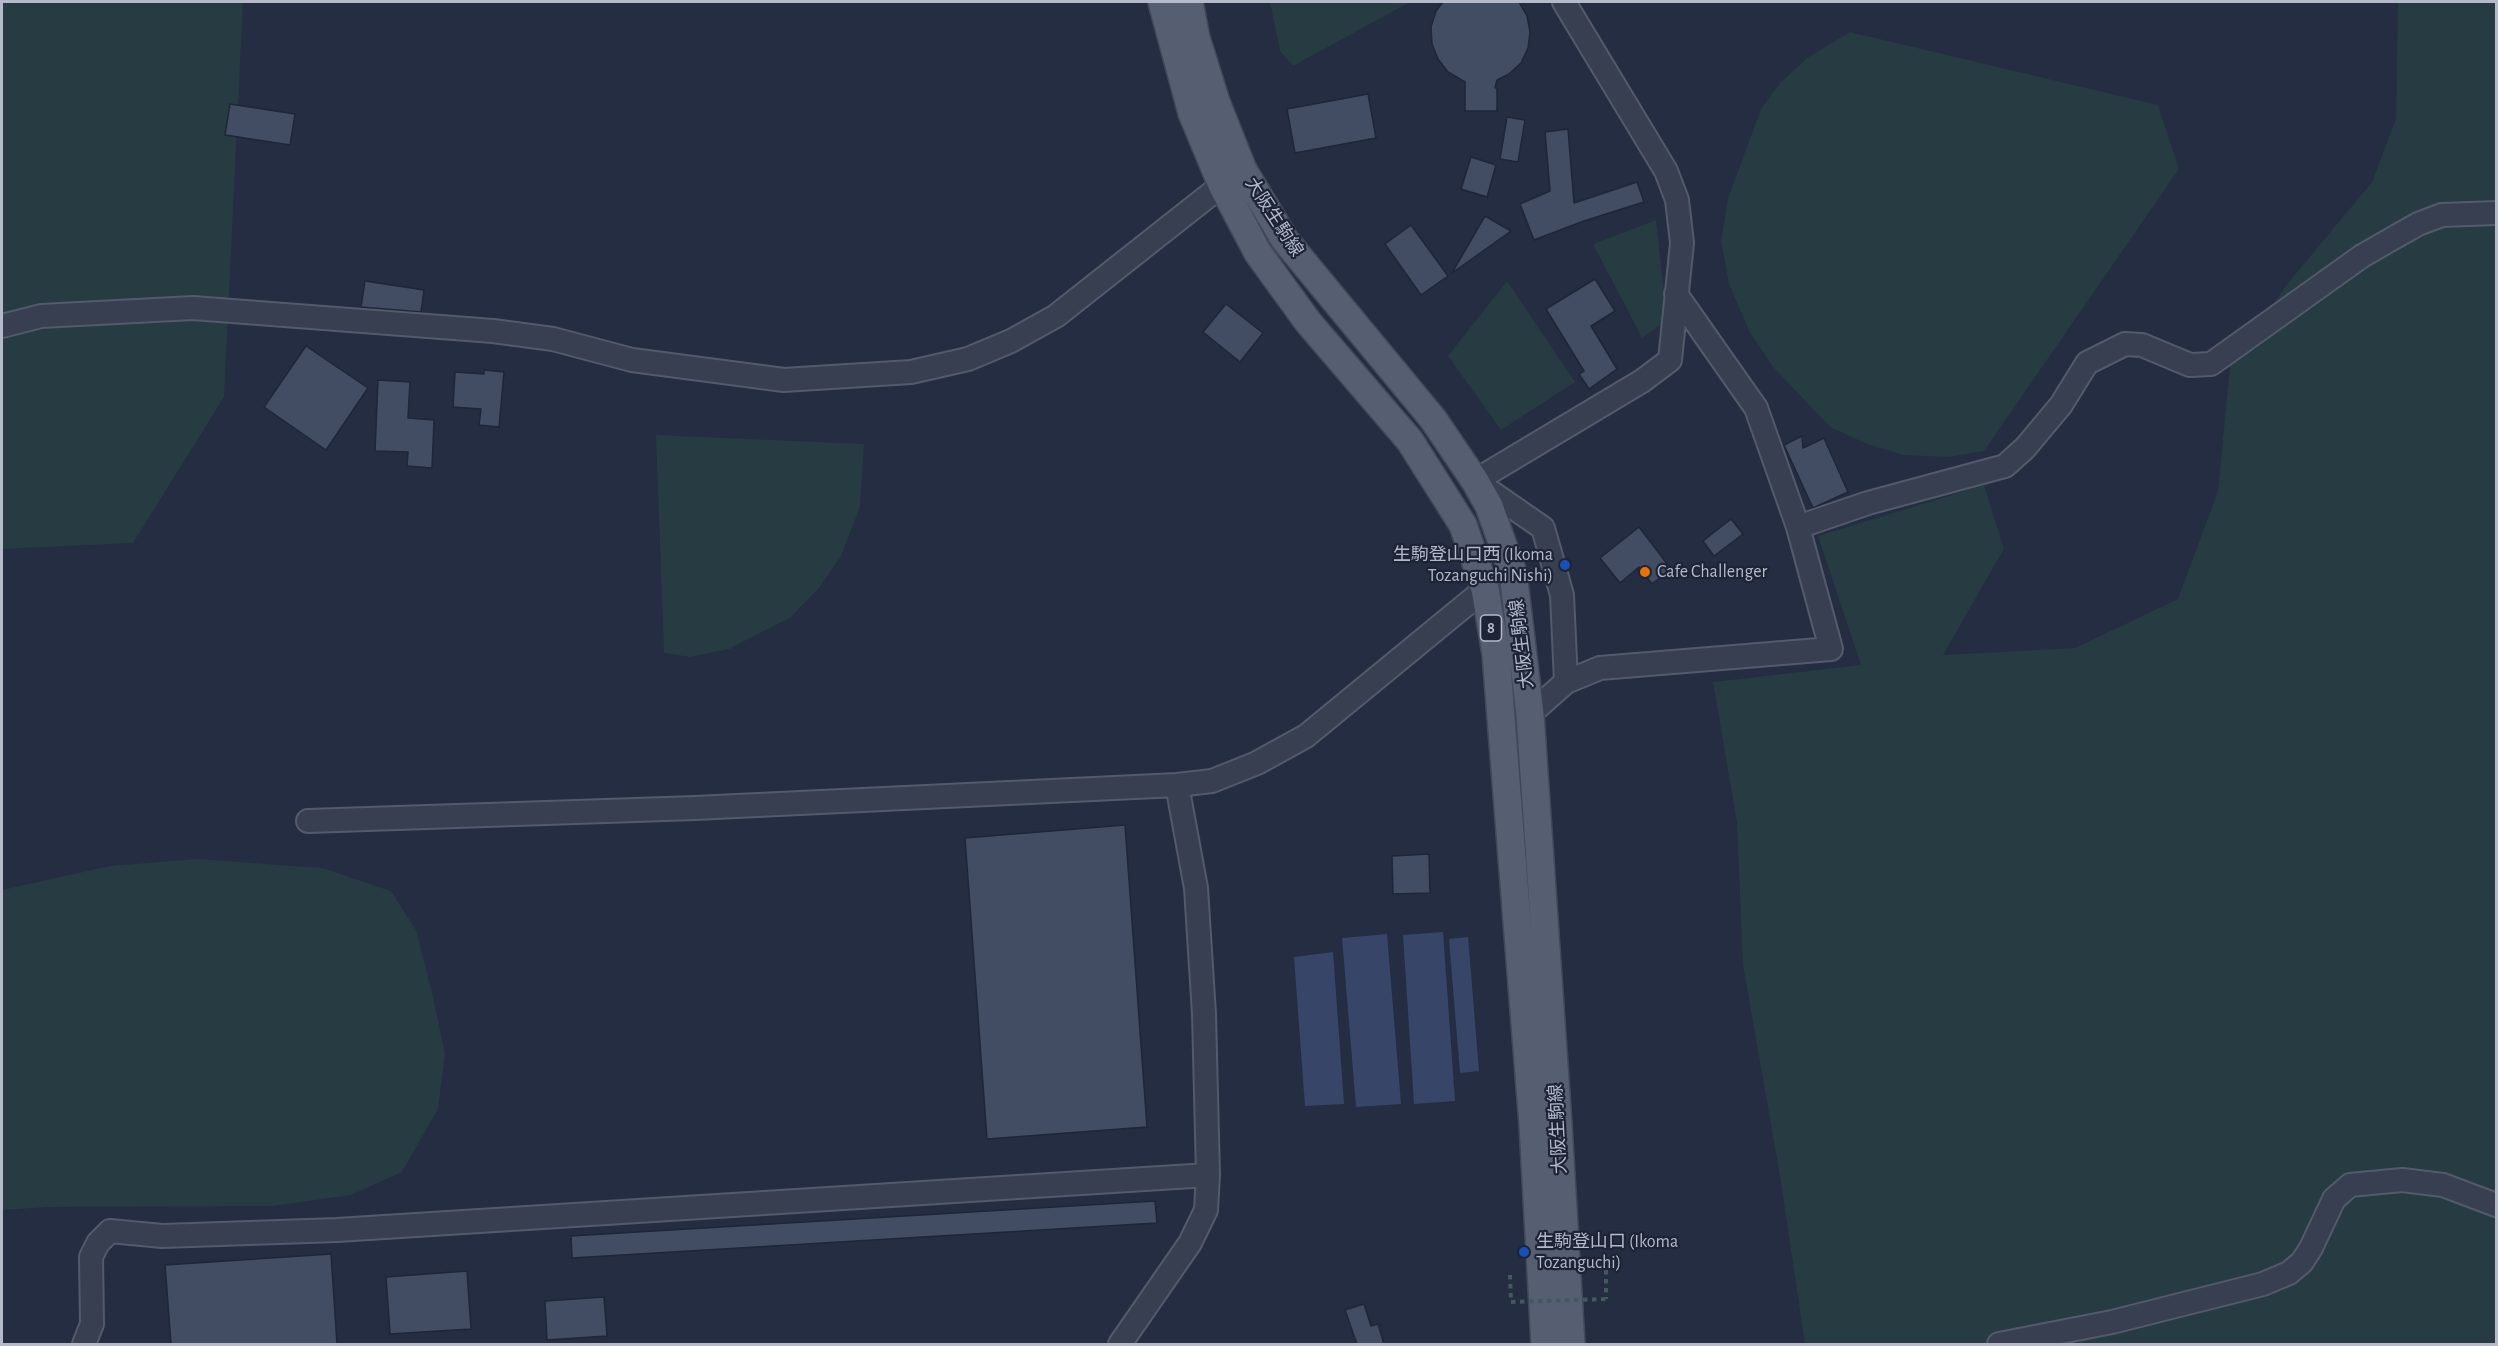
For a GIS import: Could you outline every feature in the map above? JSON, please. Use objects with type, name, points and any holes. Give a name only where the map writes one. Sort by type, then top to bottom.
[{"type":"main road","name":"大阪生駒線","points":[[1162,2],[1192,113],[1222,185],[1258,253],[1308,322],[1410,441],[1463,525],[1485,589],[1496,654],[1533,1125],[1545,1344]]},
{"type":"main road","name":"大阪生駒線","points":[[1189,2],[1196,38],[1216,102],[1243,170],[1285,240],[1432,419],[1476,481],[1490,506],[1513,573],[1530,714],[1571,1344]]},
{"type":"street","points":[[1564,2],[1666,171],[1677,200],[1682,243],[1670,360],[1642,381],[1476,481],[1543,528],[1562,595],[1566,682]]},
{"type":"street","points":[[2,327],[41,316],[193,308],[493,331],[553,339],[632,360],[784,380],[910,372],[968,359],[1011,341],[1056,316],[1222,185]]},
{"type":"street","points":[[1798,527],[1868,502],[2005,466],[2025,448],[2061,405],[2087,363],[2125,344],[2142,345],[2190,365],[2211,364],[2362,256],[2418,224],[2442,215],[2496,213]]},
{"type":"street","points":[[1530,714],[1566,682],[1600,668],[1831,649],[1798,527],[1756,408],[1676,294]]},
{"type":"street","points":[[308,821],[695,808],[1177,785],[1212,781],[1257,763],[1306,736],[1485,589]]},
{"type":"street","points":[[1120,1344],[1190,1243],[1206,1210],[1208,1175],[1204,1014],[1196,888],[1177,785]]},
{"type":"street","points":[[84,1344],[92,1324],[91,1257],[98,1243],[110,1231],[162,1236],[338,1230],[1208,1175]]},
{"type":"street","points":[[1999,1344],[2112,1322],[2263,1284],[2289,1273],[2302,1262],[2311,1248],[2334,1199],[2350,1185],[2402,1180],[2443,1185],[2496,1205]]},
{"type":"path","points":[[1510,1275],[1511,1302],[1606,1299],[1606,1270]]},
{"type":"shaded area","points":[[2,2],[243,2],[224,397],[133,543],[2,549]]},
{"type":"shaded area","points":[[1270,2],[1410,2],[1293,66],[1280,51]]},
{"type":"shaded area","points":[[2398,2],[2496,2],[2496,1344],[1805,1344],[1780,1176],[1743,965],[1737,823],[1713,682],[1861,665],[1818,536],[1984,485],[2004,549],[1943,655],[2075,648],[2178,599],[2218,491],[2230,366],[2288,283],[2372,182],[2396,119]]},
{"type":"shaded area","points":[[1850,32],[2158,105],[2179,169],[1984,451],[1948,457],[1903,455],[1867,444],[1830,427],[1774,368],[1750,333],[1729,284],[1721,241],[1728,198],[1761,109],[1780,83],[1807,58]]},
{"type":"shaded area","points":[[1656,220],[1667,320],[1642,338],[1593,244]]},
{"type":"shaded area","points":[[1507,281],[1575,382],[1501,430],[1448,356]]},
{"type":"shaded area","points":[[656,435],[864,444],[860,507],[841,556],[819,588],[791,617],[729,649],[690,657],[664,653]]},
{"type":"shaded area","points":[[196,859],[323,868],[391,891],[416,930],[433,997],[445,1053],[438,1109],[402,1172],[351,1195],[273,1206],[49,1207],[2,1210],[2,890],[110,866]]},
{"type":"water","points":[[1443,932],[1455,1101],[1414,1104],[1403,935]]},
{"type":"water","points":[[1387,934],[1401,1104],[1356,1107],[1342,938]]},
{"type":"water","points":[[1468,937],[1479,1071],[1460,1073],[1449,939]]},
{"type":"water","points":[[1333,952],[1344,1104],[1305,1106],[1294,957]]},
{"type":"building","points":[[1443,2],[1519,2],[1527,16],[1530,32],[1528,48],[1521,63],[1509,74],[1497,80],[1495,88],[1497,88],[1497,111],[1465,111],[1465,82],[1448,72],[1438,59],[1432,44],[1431,27],[1436,11]]},
{"type":"building","points":[[1368,94],[1376,138],[1295,153],[1287,109]]},
{"type":"building","points":[[230,104],[295,114],[290,145],[225,135]]},
{"type":"building","points":[[1507,117],[1525,120],[1518,162],[1500,159]]},
{"type":"building","points":[[1568,129],[1574,203],[1637,182],[1644,202],[1534,240],[1520,204],[1550,191],[1545,132]]},
{"type":"building","points":[[1471,157],[1496,165],[1487,197],[1461,189]]},
{"type":"building","points":[[1485,216],[1511,231],[1452,273]]},
{"type":"building","points":[[1411,225],[1448,276],[1421,295],[1385,244]]},
{"type":"building","points":[[1595,279],[1615,311],[1591,326],[1617,369],[1589,389],[1579,374],[1584,371],[1546,309]]},
{"type":"building","points":[[365,281],[424,290],[421,312],[361,307]]},
{"type":"building","points":[[1226,304],[1263,333],[1240,362],[1203,332]]},
{"type":"building","points":[[306,346],[368,388],[326,450],[264,407]]},
{"type":"building","points":[[484,370],[504,372],[499,427],[479,425],[481,409],[453,407],[455,372],[484,374]]},
{"type":"building","points":[[378,380],[410,382],[408,418],[434,420],[432,468],[407,466],[408,452],[375,451]]},
{"type":"building","points":[[1802,436],[1803,448],[1824,438],[1848,492],[1813,508],[1784,445]]},
{"type":"building","points":[[1731,519],[1743,534],[1714,556],[1703,541]]},
{"type":"building","points":[[1639,527],[1671,569],[1652,584],[1639,567],[1620,583],[1600,558]]},
{"type":"building","points":[[1125,825],[1147,1127],[987,1139],[965,838]]},
{"type":"building","points":[[1429,854],[1430,893],[1393,894],[1392,856]]},
{"type":"building","points":[[1155,1201],[1157,1223],[572,1258],[571,1236]]},
{"type":"building","points":[[331,1254],[337,1344],[171,1344],[165,1265]]},
{"type":"building","points":[[467,1271],[471,1329],[390,1334],[386,1277]]},
{"type":"building","points":[[604,1297],[607,1336],[547,1340],[545,1301]]},
{"type":"building","points":[[1364,1304],[1371,1326],[1378,1324],[1384,1344],[1357,1344],[1345,1310]]},
{"type":"place","name":"生駒登山口西 (Ikoma Tozanguchi Nishi)","points":[[1565,565]]},
{"type":"place","name":"Cafe Challenger","points":[[1645,572]]},
{"type":"place","name":"生駒登山口 (Ikoma Tozanguchi)","points":[[1524,1252]]}]
